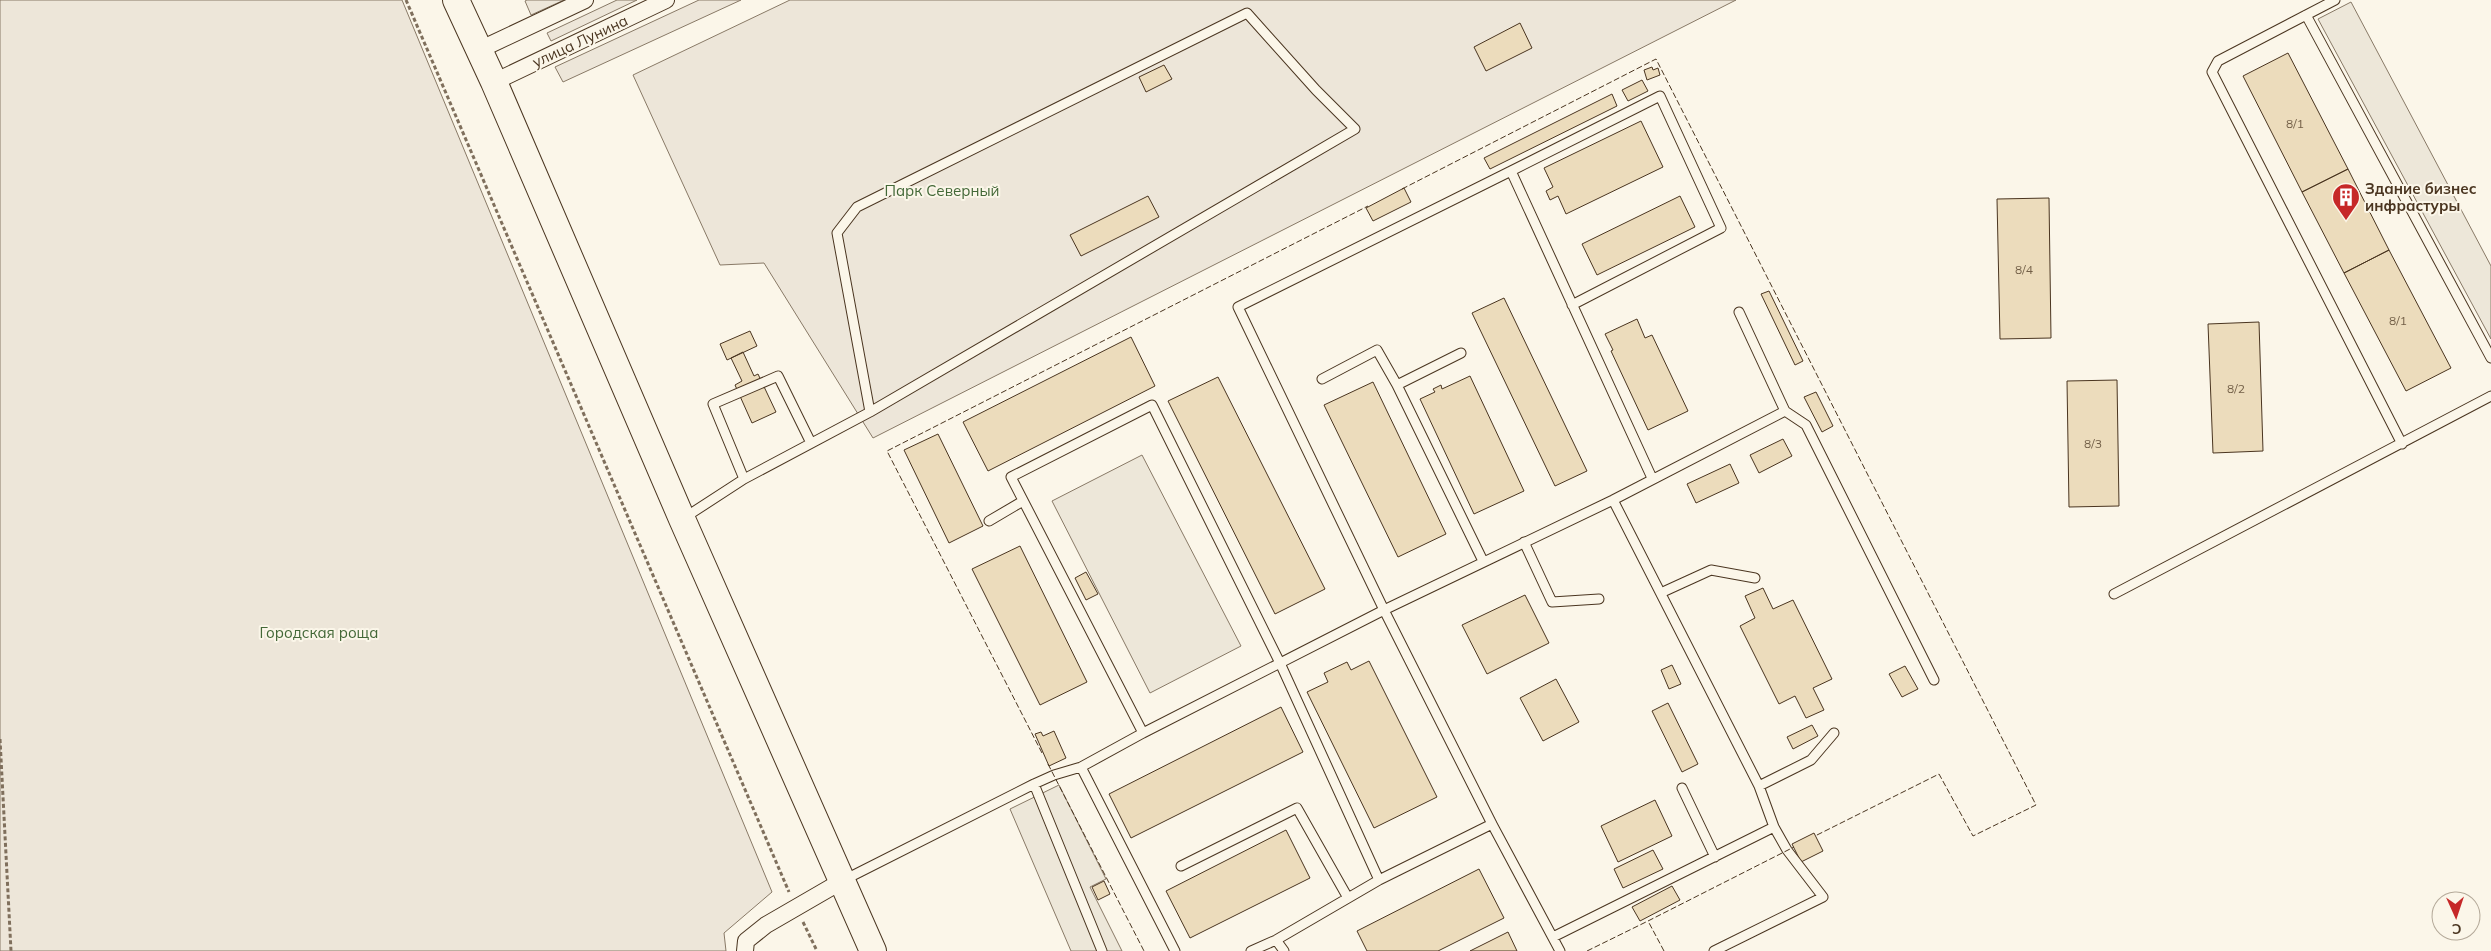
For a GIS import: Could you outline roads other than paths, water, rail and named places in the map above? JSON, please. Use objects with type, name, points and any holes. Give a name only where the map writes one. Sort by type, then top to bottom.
[{"type":"main road","points":[[456,0],[494,82],[682,519],[873,951]]},
{"type":"street","points":[[479,50],[584,0]]},
{"type":"street","name":"улица Лунина","points":[[494,82],[666,0]]},
{"type":"street","points":[[745,951],[746,941],[766,925],[842,881]]},
{"type":"lane","points":[[2335,0],[2218,60],[2212,72],[2402,444]]},
{"type":"lane","points":[[682,519],[744,479],[870,412],[1355,129],[1316,90],[1248,13],[857,206],[837,233],[870,412]]},
{"type":"lane","points":[[2306,15],[2491,358]]},
{"type":"lane","points":[[1560,951],[1492,824],[1384,610],[1238,307],[1660,96],[1721,228],[1572,305]]},
{"type":"lane","points":[[1511,171],[1652,478]]},
{"type":"lane","points":[[1738,312],[1785,411],[1806,425],[1934,680]]},
{"type":"lane","points":[[1322,380],[1377,350],[1397,385],[1483,561]]},
{"type":"lane","points":[[1397,385],[1461,353]]},
{"type":"lane","points":[[744,479],[713,404],[778,376],[811,443]]},
{"type":"lane","points":[[2114,594],[2491,396]]},
{"type":"lane","points":[[1143,733],[1011,477],[1152,405],[1280,663],[1379,880]]},
{"type":"lane","points":[[842,881],[1034,784],[1054,775],[1081,767],[1143,733],[1384,610],[1613,500],[1652,478],[1785,411]]},
{"type":"lane","points":[[1613,500],[1759,786],[1774,827],[1787,850],[1822,898],[1714,951]]},
{"type":"lane","points":[[988,521],[1023,501]]},
{"type":"lane","points":[[1524,542],[1552,602],[1599,599]]},
{"type":"lane","points":[[1665,591],[1711,570],[1756,578]]},
{"type":"lane","points":[[1759,786],[1811,760],[1834,733]]},
{"type":"lane","points":[[1081,767],[1174,951]]},
{"type":"lane","points":[[1034,784],[1102,951]]},
{"type":"lane","points":[[1682,788],[1715,857]]},
{"type":"lane","points":[[1181,866],[1297,808],[1348,898]]},
{"type":"lane","points":[[1251,951],[1276,940],[1379,880],[1492,824]]},
{"type":"lane","points":[[1553,937],[1774,827]]},
{"type":"lane","points":[[1276,940],[1284,951]]},
{"type":"place","name":"Здание бизнес инфрастуры","points":[[2346,221]]},
{"type":"park label","name":"Парк Северный","points":[[942,190]]},
{"type":"park label","name":"Городская роща","points":[[319,632]]}]
